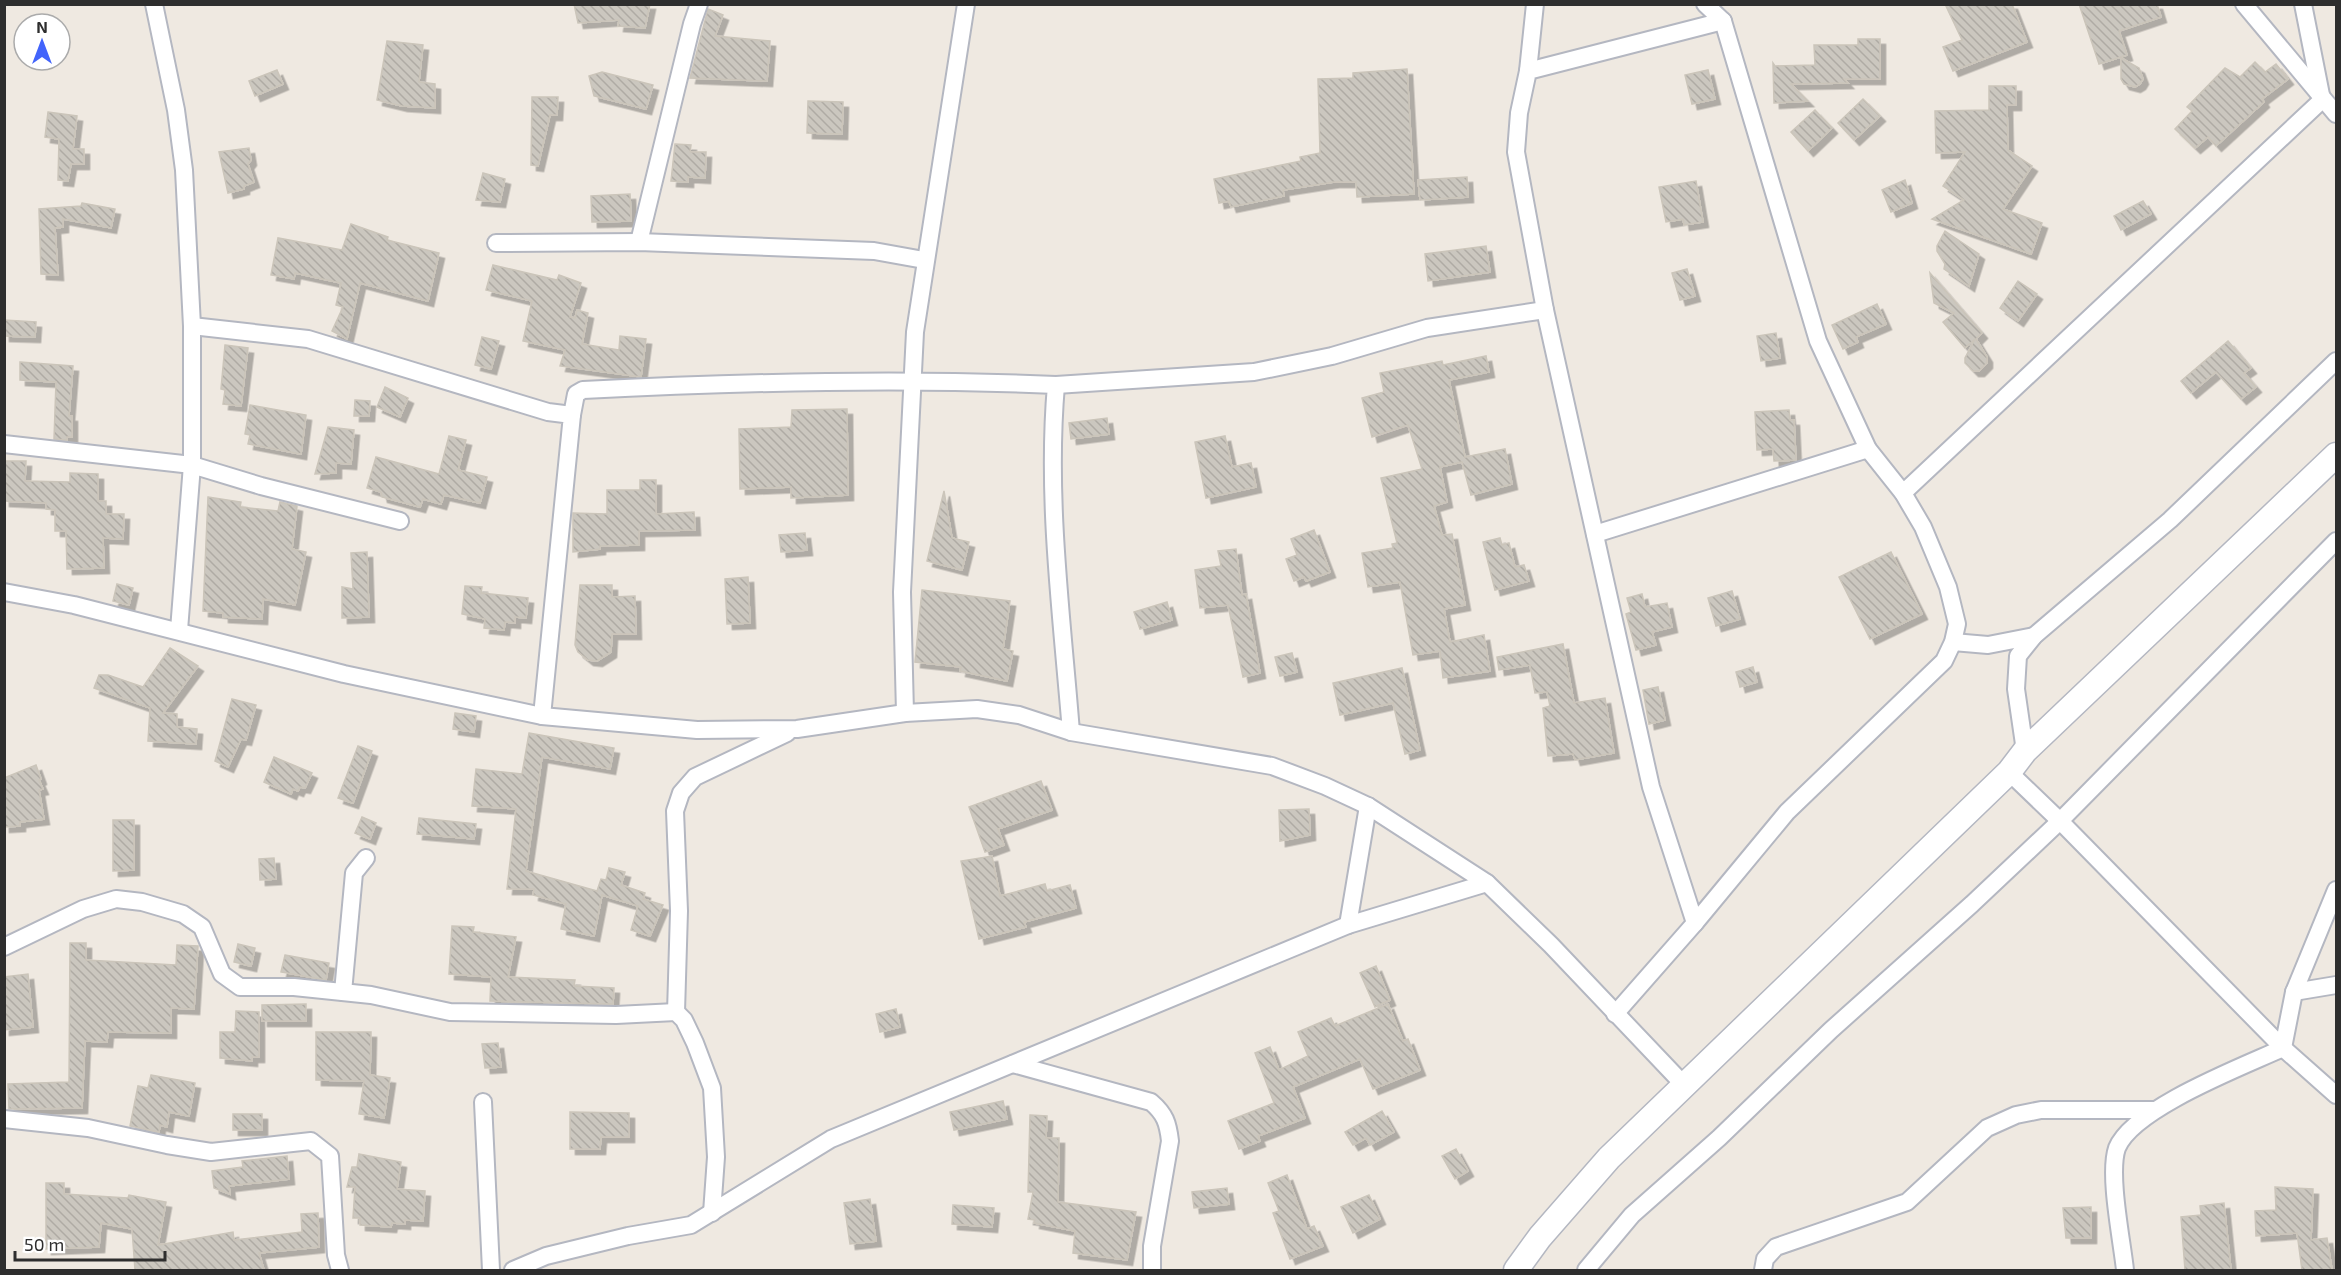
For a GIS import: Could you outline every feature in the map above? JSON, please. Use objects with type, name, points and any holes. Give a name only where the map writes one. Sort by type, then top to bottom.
[{"type":"main road","points":[[1516,1270],[1540,1237],[1585,1184],[2009,772],[2025,751],[2337,455]]},
{"type":"street","points":[[154,4],[176,110],[184,170],[192,326],[192,465],[179,630]]},
{"type":"street","points":[[639,242],[692,24],[699,4]]},
{"type":"street","points":[[905,713],[902,592],[911,382],[924,260],[966,4]]},
{"type":"street","points":[[1535,4],[1528,71],[1519,113],[1516,152],[1545,310],[1651,786],[1695,923]]},
{"type":"street","points":[[1615,1014],[1695,923],[1787,812],[1944,661],[1953,642],[1957,624],[1948,587],[1923,527],[1903,493],[1868,449],[1818,341],[1723,21],[1705,4]]},
{"type":"street","points":[[2244,4],[2337,114]]},
{"type":"street","points":[[2303,4],[2322,99]]},
{"type":"street","points":[[1528,71],[1723,21]]},
{"type":"street","points":[[1903,493],[2322,99]]},
{"type":"street","points":[[496,243],[639,242],[874,251],[924,260]]},
{"type":"street","points":[[542,716],[572,415],[576,394],[582,390],[757,383],[911,382],[1056,385],[1254,372],[1332,356],[1427,327],[1545,310]]},
{"type":"street","points":[[192,326],[308,339],[548,412],[572,415]]},
{"type":"street","points":[[2025,751],[2016,689],[2018,656],[2034,636],[2170,520],[2337,361]]},
{"type":"street","points":[[1056,385],[1053,418],[1056,534],[1071,732]]},
{"type":"street","points":[[4,444],[192,465],[261,486],[400,521]]},
{"type":"street","points":[[1595,534],[1868,449]]},
{"type":"street","points":[[1586,1270],[1632,1215],[1719,1138],[1831,1030],[1972,904],[2060,821],[2337,541]]},
{"type":"street","points":[[4,592],[74,604],[344,674],[542,716],[697,730],[797,729],[905,713],[977,709],[1019,715],[1071,732],[1272,766],[1325,786],[1368,806],[1487,883],[1551,945],[1685,1086]]},
{"type":"street","points":[[1953,642],[1988,645],[2034,636]]},
{"type":"street","points":[[712,1213],[716,1157],[712,1088],[692,1035],[684,1020],[676,1012],[679,911],[675,811],[681,793],[695,777],[750,748],[797,729]]},
{"type":"street","points":[[2009,772],[2283,1048],[2337,1095]]},
{"type":"street","points":[[1348,925],[1368,806]]},
{"type":"street","points":[[343,992],[354,873],[366,858]]},
{"type":"street","points":[[513,1270],[546,1256],[628,1236],[691,1225],[831,1139],[1348,925],[1487,883]]},
{"type":"street","points":[[2283,1048],[2294,992],[2337,890]]},
{"type":"street","points":[[4,947],[83,909],[116,899],[142,902],[183,914],[202,927],[222,974],[240,987],[294,987],[371,995],[450,1012],[616,1015],[676,1012]]},
{"type":"street","points":[[2294,992],[2337,985]]},
{"type":"street","points":[[2125,1270],[2114,1168],[2118,1147],[2129,1131],[2154,1110],[2283,1048]]},
{"type":"street","points":[[1013,1064],[1151,1102],[1160,1110],[1168,1123],[1170,1141],[1152,1246],[1152,1270]]},
{"type":"street","points":[[483,1102],[491,1270]]},
{"type":"street","points":[[1763,1270],[1765,1259],[1776,1248],[1907,1202],[1987,1128],[2016,1115],[2042,1110],[2154,1110]]},
{"type":"street","points":[[4,1119],[87,1128],[211,1152],[311,1142],[330,1156],[336,1255],[340,1270]]},
{"type":"building","points":[[574,4],[650,4],[645,28],[618,26],[619,20],[578,23]]},
{"type":"building","points":[[1945,4],[2012,4],[2027,42],[1953,71],[1943,47],[1962,40]]},
{"type":"building","points":[[2079,4],[2157,4],[2161,17],[2119,31],[2127,55],[2099,64]]},
{"type":"building","points":[[708,9],[723,15],[715,36],[770,41],[767,81],[690,78]]},
{"type":"building","points":[[1858,39],[1880,39],[1880,79],[1844,79],[1848,83],[1791,84],[1808,101],[1774,103],[1773,63],[1775,66],[1815,65],[1814,45],[1858,45]]},
{"type":"building","points":[[387,41],[423,45],[419,82],[435,84],[435,108],[402,106],[377,100]]},
{"type":"building","points":[[2121,58],[2139,68],[2143,79],[2135,87],[2124,84],[2121,79]]},
{"type":"building","points":[[2255,62],[2265,72],[2276,64],[2288,79],[2262,99],[2264,102],[2216,146],[2208,137],[2195,148],[2175,129],[2192,111],[2187,107],[2225,68],[2240,77]]},
{"type":"building","points":[[1407,69],[1414,194],[1357,197],[1356,182],[1334,182],[1283,190],[1284,196],[1231,207],[1229,201],[1219,203],[1214,179],[1301,161],[1300,157],[1320,153],[1318,79],[1353,78],[1353,73]]},
{"type":"building","points":[[277,70],[283,84],[255,96],[249,81]]},
{"type":"building","points":[[1708,70],[1715,99],[1692,104],[1685,75]]},
{"type":"building","points":[[602,72],[653,85],[646,109],[594,96],[589,76]]},
{"type":"building","points":[[1989,86],[2016,86],[2016,105],[2007,105],[2008,150],[2032,166],[2003,209],[2042,223],[2031,254],[1932,219],[1964,200],[1943,186],[1965,152],[1936,153],[1935,111],[1989,110]]},
{"type":"building","points":[[532,97],[558,97],[557,115],[550,115],[538,166],[531,165]]},
{"type":"building","points":[[1863,99],[1880,116],[1854,140],[1838,123]]},
{"type":"building","points":[[808,101],[843,102],[842,134],[807,133]]},
{"type":"building","points":[[1815,110],[1832,128],[1808,151],[1791,132]]},
{"type":"building","points":[[48,112],[77,116],[73,149],[84,149],[84,164],[71,164],[68,181],[58,180],[59,139],[45,137]]},
{"type":"building","points":[[675,144],[691,145],[690,152],[706,152],[705,178],[688,177],[688,182],[671,181]]},
{"type":"building","points":[[249,148],[251,160],[248,164],[254,182],[244,186],[244,189],[228,193],[219,152]]},
{"type":"building","points":[[483,173],[505,179],[500,202],[476,200]]},
{"type":"building","points":[[1467,177],[1468,197],[1420,200],[1418,180]]},
{"type":"building","points":[[1905,180],[1912,203],[1891,212],[1882,190]]},
{"type":"building","points":[[1696,181],[1703,222],[1684,225],[1683,219],[1666,222],[1659,187]]},
{"type":"building","points":[[630,194],[631,221],[592,222],[591,196]]},
{"type":"building","points":[[2143,201],[2151,214],[2121,230],[2114,216]]},
{"type":"building","points":[[82,203],[115,209],[111,228],[63,219],[63,227],[55,228],[58,275],[41,274],[39,209],[81,206]]},
{"type":"building","points":[[351,224],[388,237],[387,240],[439,253],[428,301],[360,283],[347,339],[332,331],[343,307],[336,305],[341,283],[295,273],[294,279],[271,275],[278,238],[342,250]]},
{"type":"building","points":[[1945,231],[1979,254],[1969,286],[1944,269],[1945,264],[1937,251],[1937,246]]},
{"type":"building","points":[[1486,246],[1490,272],[1428,281],[1425,254]]},
{"type":"building","points":[[493,265],[557,280],[559,275],[581,283],[570,317],[575,318],[577,310],[588,313],[582,344],[619,350],[620,336],[646,339],[641,377],[560,366],[565,350],[523,341],[532,301],[486,290]]},
{"type":"building","points":[[1687,269],[1695,296],[1680,300],[1672,273]]},
{"type":"building","points":[[1930,273],[1982,333],[1976,339],[1987,357],[1987,363],[1979,371],[1973,371],[1965,363],[1965,358],[1975,339],[1965,348],[1943,322],[1954,313],[1934,303]]},
{"type":"building","points":[[2018,281],[2037,294],[2018,321],[2000,308]]},
{"type":"building","points":[[1877,304],[1886,324],[1856,337],[1858,342],[1843,349],[1832,325]]},
{"type":"building","points":[[4,320],[36,322],[35,337],[4,336]]},
{"type":"building","points":[[1776,333],[1780,358],[1761,361],[1757,336]]},
{"type":"building","points":[[482,337],[499,341],[491,369],[475,365]]},
{"type":"building","points":[[2228,341],[2251,368],[2244,373],[2256,387],[2241,399],[2216,372],[2191,393],[2181,381]]},
{"type":"building","points":[[225,345],[248,348],[241,406],[223,404],[225,390],[221,389]]},
{"type":"building","points":[[1486,356],[1489,372],[1449,380],[1465,457],[1505,449],[1512,484],[1471,495],[1462,462],[1440,467],[1447,502],[1434,506],[1442,535],[1452,534],[1465,605],[1444,609],[1450,642],[1484,635],[1490,671],[1443,678],[1440,651],[1413,655],[1400,582],[1368,587],[1362,553],[1393,548],[1392,544],[1397,543],[1381,478],[1422,469],[1408,425],[1372,437],[1362,398],[1384,392],[1380,373],[1442,361],[1443,365]]},
{"type":"building","points":[[20,362],[73,366],[69,416],[72,416],[72,437],[67,437],[67,440],[54,439],[56,382],[20,380]]},
{"type":"building","points":[[385,387],[408,398],[400,417],[377,407]]},
{"type":"building","points":[[355,400],[370,401],[369,416],[354,416]]},
{"type":"building","points":[[250,405],[306,415],[301,454],[248,444],[250,435],[245,434]]},
{"type":"building","points":[[847,409],[848,495],[791,498],[791,487],[740,489],[739,429],[791,427],[792,410]]},
{"type":"building","points":[[1789,410],[1790,420],[1794,420],[1796,460],[1774,461],[1773,449],[1757,450],[1755,412]]},
{"type":"building","points":[[1107,418],[1109,434],[1071,439],[1069,423]]},
{"type":"building","points":[[328,427],[354,430],[351,464],[336,463],[336,473],[315,474]]},
{"type":"building","points":[[449,436],[466,440],[458,470],[487,477],[480,503],[444,495],[441,504],[423,499],[420,507],[382,497],[381,492],[367,488],[376,457],[439,474]]},
{"type":"building","points":[[1225,436],[1232,467],[1251,463],[1256,487],[1206,498],[1195,442]]},
{"type":"building","points":[[4,461],[26,461],[25,481],[70,482],[70,473],[98,474],[98,501],[106,501],[106,514],[124,514],[123,539],[103,538],[104,568],[67,569],[66,531],[55,531],[55,510],[46,509],[46,503],[4,501]]},
{"type":"building","points":[[640,480],[656,480],[656,514],[694,512],[695,530],[639,531],[639,545],[600,546],[600,549],[573,552],[573,513],[607,514],[607,490],[640,490]]},
{"type":"building","points":[[944,491],[952,538],[969,542],[962,570],[927,561]]},
{"type":"building","points":[[208,497],[241,502],[240,507],[278,511],[280,502],[297,506],[292,549],[306,552],[295,605],[263,599],[262,619],[223,617],[223,613],[203,611]]},
{"type":"building","points":[[1314,530],[1330,572],[1306,581],[1304,577],[1294,581],[1286,559],[1297,555],[1291,539]]},
{"type":"building","points":[[805,533],[807,550],[781,552],[779,535]]},
{"type":"building","points":[[1500,538],[1502,545],[1509,543],[1515,567],[1524,565],[1529,581],[1495,590],[1483,542]]},
{"type":"building","points":[[1236,549],[1242,595],[1246,594],[1260,673],[1243,677],[1228,605],[1200,608],[1195,570],[1221,566],[1218,551]]},
{"type":"building","points":[[367,552],[369,617],[342,618],[342,587],[353,589],[351,553]]},
{"type":"building","points":[[1891,552],[1922,614],[1870,639],[1839,577]]},
{"type":"building","points":[[748,577],[750,623],[727,624],[725,579]]},
{"type":"building","points":[[117,584],[133,588],[129,605],[113,601]]},
{"type":"building","points":[[580,585],[612,585],[612,597],[635,596],[636,634],[612,634],[611,652],[597,661],[588,660],[578,652],[575,645]]},
{"type":"building","points":[[465,586],[482,587],[481,593],[528,598],[526,618],[515,617],[515,623],[505,622],[504,630],[484,628],[485,619],[462,614]]},
{"type":"building","points":[[922,590],[1010,601],[1003,649],[1013,651],[1007,681],[960,671],[961,667],[915,662]]},
{"type":"building","points":[[1732,591],[1740,619],[1716,626],[1708,598]]},
{"type":"building","points":[[1642,594],[1645,607],[1667,603],[1672,627],[1652,632],[1656,645],[1636,650],[1626,614],[1631,612],[1627,598]]},
{"type":"building","points":[[1167,602],[1172,620],[1140,629],[1134,612]]},
{"type":"building","points":[[1563,644],[1574,703],[1605,698],[1614,753],[1575,760],[1573,754],[1548,756],[1543,708],[1550,706],[1547,692],[1535,693],[1530,665],[1499,670],[1497,657]]},
{"type":"building","points":[[170,648],[198,666],[163,713],[177,714],[177,727],[197,729],[196,744],[148,741],[150,708],[94,688],[99,675],[108,675],[143,687]]},
{"type":"building","points":[[1292,653],[1297,672],[1280,676],[1275,657]]},
{"type":"building","points":[[1753,667],[1757,682],[1740,687],[1736,672]]},
{"type":"building","points":[[1402,668],[1420,750],[1405,754],[1393,703],[1340,715],[1333,683]]},
{"type":"building","points":[[1658,687],[1665,720],[1649,724],[1643,690]]},
{"type":"building","points":[[232,699],[256,705],[246,740],[241,739],[228,767],[215,761]]},
{"type":"building","points":[[455,713],[476,716],[474,732],[453,729]]},
{"type":"building","points":[[529,733],[614,748],[610,769],[542,757],[526,871],[597,891],[601,879],[606,880],[609,868],[625,872],[621,885],[645,893],[643,899],[663,905],[650,936],[631,930],[638,906],[602,895],[594,936],[561,929],[566,904],[533,895],[534,889],[507,889],[516,809],[472,806],[476,769],[522,774]]},
{"type":"building","points":[[358,746],[372,751],[353,803],[338,798]]},
{"type":"building","points":[[274,757],[312,773],[305,788],[300,787],[298,791],[293,789],[291,794],[264,782]]},
{"type":"building","points":[[36,765],[43,789],[39,790],[44,819],[20,822],[20,826],[4,827],[4,778]]},
{"type":"building","points":[[1041,781],[1052,810],[998,829],[1004,845],[985,852],[969,807]]},
{"type":"building","points":[[1309,809],[1310,835],[1280,841],[1279,810]]},
{"type":"building","points":[[362,817],[376,823],[370,839],[355,833]]},
{"type":"building","points":[[419,818],[476,824],[474,839],[417,834]]},
{"type":"building","points":[[113,820],[134,820],[134,870],[113,871]]},
{"type":"building","points":[[992,856],[1000,896],[1045,884],[1047,891],[1070,885],[1076,908],[1024,922],[1026,927],[979,939],[961,861]]},
{"type":"building","points":[[274,858],[276,879],[260,880],[259,859]]},
{"type":"building","points":[[452,926],[474,927],[473,932],[516,937],[508,977],[575,980],[574,986],[614,988],[613,1004],[490,1001],[491,977],[449,974]]},
{"type":"building","points":[[70,943],[86,943],[86,960],[176,965],[177,945],[198,946],[194,1009],[171,1008],[171,1033],[108,1032],[107,1042],[85,1041],[82,1108],[9,1109],[8,1084],[69,1082]]},
{"type":"building","points":[[238,944],[255,948],[251,966],[234,962]]},
{"type":"building","points":[[285,955],[329,963],[326,980],[281,972]]},
{"type":"building","points":[[1376,966],[1390,1000],[1375,1007],[1360,973]]},
{"type":"building","points":[[28,974],[33,1027],[4,1030],[4,977]]},
{"type":"building","points":[[306,1004],[306,1021],[262,1021],[262,1005]]},
{"type":"building","points":[[1388,1004],[1403,1041],[1408,1039],[1420,1070],[1373,1089],[1360,1059],[1293,1087],[1305,1118],[1258,1136],[1260,1141],[1239,1149],[1228,1121],[1274,1103],[1255,1053],[1270,1047],[1279,1070],[1308,1056],[1298,1032],[1331,1018],[1335,1026]]},
{"type":"building","points":[[896,1009],[900,1027],[880,1032],[876,1014]]},
{"type":"building","points":[[236,1011],[259,1012],[259,1057],[252,1057],[252,1061],[220,1058],[220,1032],[235,1032]]},
{"type":"building","points":[[316,1032],[371,1032],[370,1075],[390,1078],[384,1118],[359,1114],[364,1081],[316,1080]]},
{"type":"building","points":[[498,1043],[501,1067],[485,1068],[482,1044]]},
{"type":"building","points":[[151,1075],[195,1083],[189,1116],[169,1112],[167,1127],[160,1125],[159,1132],[130,1126],[138,1086],[148,1088]]},
{"type":"building","points":[[1003,1101],[1007,1119],[954,1130],[950,1112]]},
{"type":"building","points":[[1382,1111],[1394,1132],[1370,1145],[1366,1138],[1353,1145],[1345,1132]]},
{"type":"building","points":[[570,1112],[629,1113],[629,1137],[601,1137],[600,1149],[570,1149]]},
{"type":"building","points":[[233,1114],[262,1114],[262,1130],[233,1130]]},
{"type":"building","points":[[1030,1115],[1047,1116],[1046,1138],[1059,1138],[1058,1202],[1136,1212],[1127,1260],[1073,1253],[1075,1231],[1034,1223],[1035,1220],[1028,1219],[1033,1192],[1028,1192]]},
{"type":"building","points":[[1456,1149],[1468,1171],[1455,1179],[1442,1156]]},
{"type":"building","points":[[359,1154],[401,1162],[397,1189],[425,1191],[423,1221],[405,1220],[405,1224],[392,1223],[391,1227],[360,1225],[360,1218],[353,1218],[355,1187],[347,1187],[352,1167],[357,1167]]},
{"type":"building","points":[[287,1156],[289,1179],[229,1186],[230,1194],[214,1188],[212,1171],[243,1167],[242,1161]]},
{"type":"building","points":[[1287,1175],[1307,1229],[1314,1226],[1323,1246],[1290,1259],[1273,1213],[1279,1211],[1268,1183]]},
{"type":"building","points":[[46,1183],[64,1183],[64,1194],[128,1198],[129,1195],[166,1202],[158,1245],[233,1232],[234,1240],[302,1232],[301,1214],[318,1213],[319,1247],[259,1253],[264,1270],[135,1270],[132,1229],[101,1223],[99,1247],[46,1249]]},
{"type":"building","points":[[2275,1187],[2313,1189],[2311,1240],[2327,1238],[2332,1270],[2302,1270],[2297,1233],[2256,1236],[2255,1211],[2276,1210]]},
{"type":"building","points":[[1227,1188],[1229,1204],[1194,1208],[1192,1192]]},
{"type":"building","points":[[1369,1195],[1380,1219],[1353,1233],[1341,1207]]},
{"type":"building","points":[[870,1199],[876,1241],[850,1244],[844,1203]]},
{"type":"building","points":[[2224,1203],[2231,1270],[2185,1270],[2181,1217],[2201,1215],[2200,1206]]},
{"type":"building","points":[[953,1205],[994,1208],[992,1227],[952,1224]]},
{"type":"building","points":[[2091,1207],[2091,1238],[2066,1238],[2063,1208]]}]
